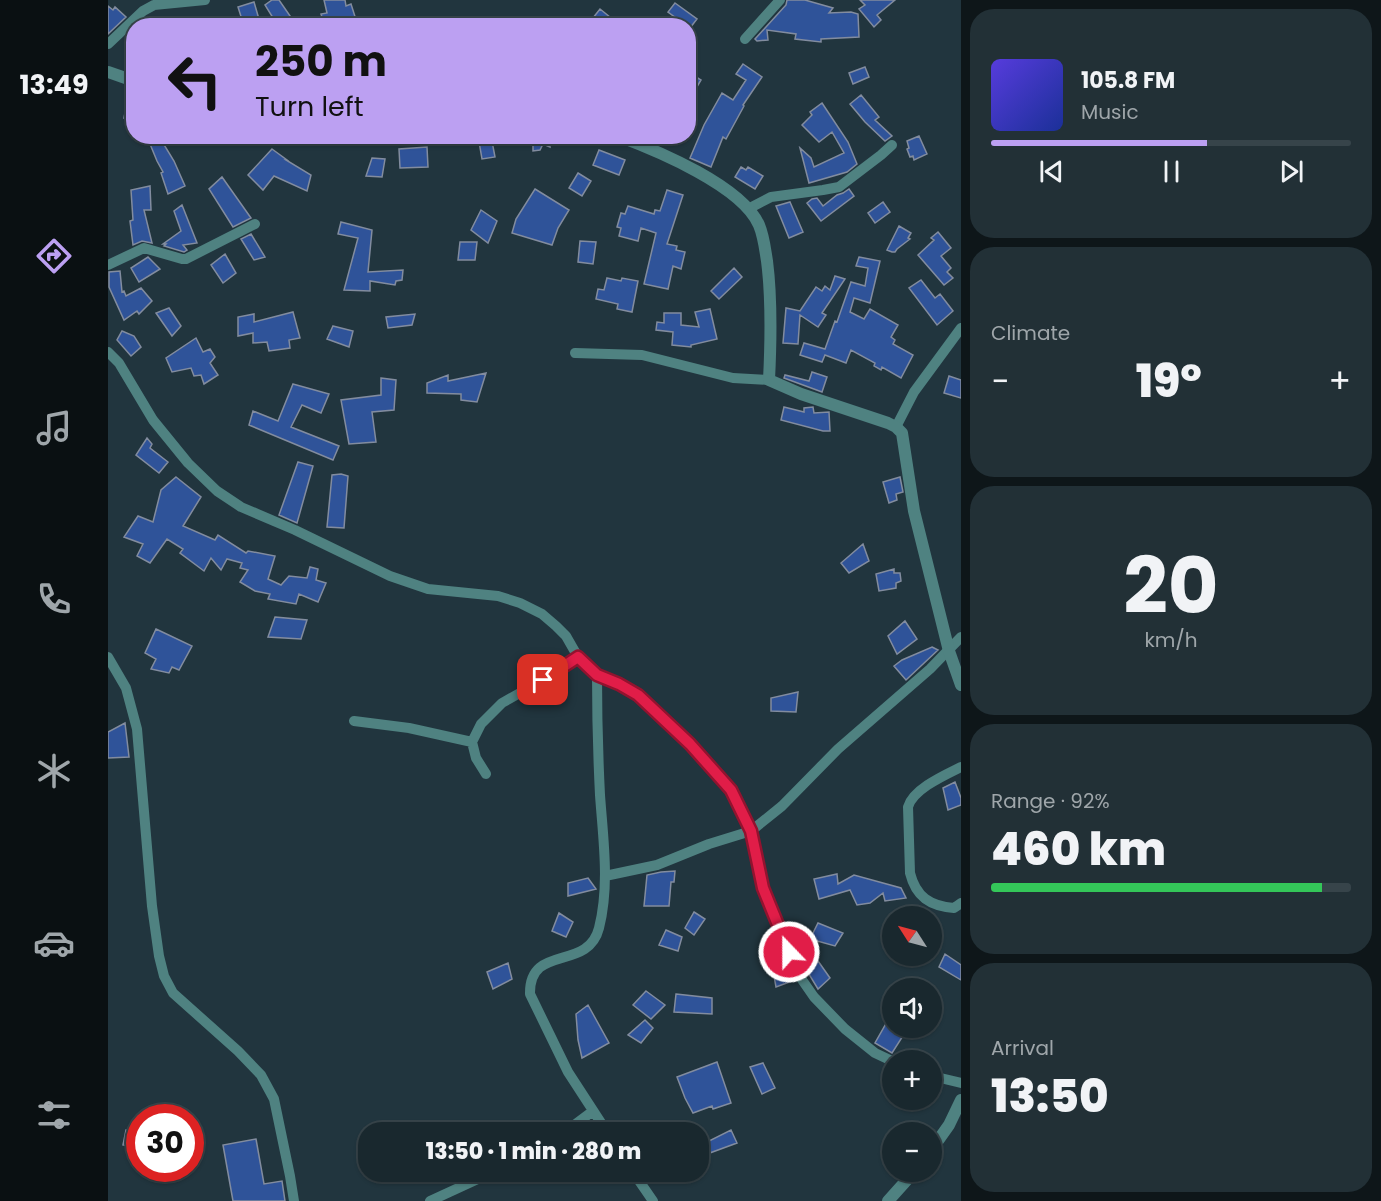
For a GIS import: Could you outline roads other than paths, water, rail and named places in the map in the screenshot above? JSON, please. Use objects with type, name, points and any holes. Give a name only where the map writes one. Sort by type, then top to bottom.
[{"type":"street","points":[[134,18],[142,10],[154,5],[205,0]]},
{"type":"street","points":[[746,39],[780,0]]},
{"type":"street","points":[[108,44],[126,26]]},
{"type":"street","points":[[108,72],[126,78]]},
{"type":"street","points":[[636,144],[678,162],[723,187],[748,209],[759,224],[764,240],[771,287],[769,380]]},
{"type":"street","points":[[748,209],[771,197],[839,187],[892,145]]},
{"type":"street","points":[[108,265],[144,248],[186,259],[255,224]]},
{"type":"street","points":[[897,427],[915,392],[961,328]]},
{"type":"street","points":[[108,352],[119,363],[153,420],[188,463],[217,491],[241,507],[390,576],[428,589],[498,596],[520,603],[542,614],[556,626],[566,636],[578,657],[597,675],[638,695],[690,744],[731,790],[751,831],[763,888],[798,974],[814,997],[845,1029],[882,1056]]},
{"type":"street","points":[[575,353],[642,355],[733,378],[769,380],[801,394],[897,427],[902,433],[914,511],[949,651],[961,685]]},
{"type":"street","points":[[605,876],[657,865],[709,844],[751,831],[782,806],[838,749],[949,651],[961,637]]},
{"type":"street","points":[[108,657],[126,688],[137,729],[152,906],[164,976],[173,993],[261,1075],[273,1099],[294,1201]]},
{"type":"street","points":[[486,774],[476,758],[472,742],[481,724],[502,703],[578,657]]},
{"type":"street","points":[[597,675],[598,750],[605,876],[599,928],[595,938],[587,947],[576,954],[545,963],[534,973],[530,983],[530,994],[568,1072],[600,1122]]},
{"type":"street","points":[[354,721],[409,728],[472,742]]},
{"type":"street","points":[[961,767],[915,794],[908,807],[910,873],[919,894],[929,902],[943,907],[954,908],[961,903]]},
{"type":"street","points":[[942,1078],[961,1083]]},
{"type":"street","points":[[942,1135],[960,1104]]},
{"type":"street","points":[[578,1122],[593,1111]]},
{"type":"street","points":[[430,1201],[471,1182]]},
{"type":"street","points":[[640,1182],[653,1201]]},
{"type":"street","points":[[888,1201],[905,1182]]}]
